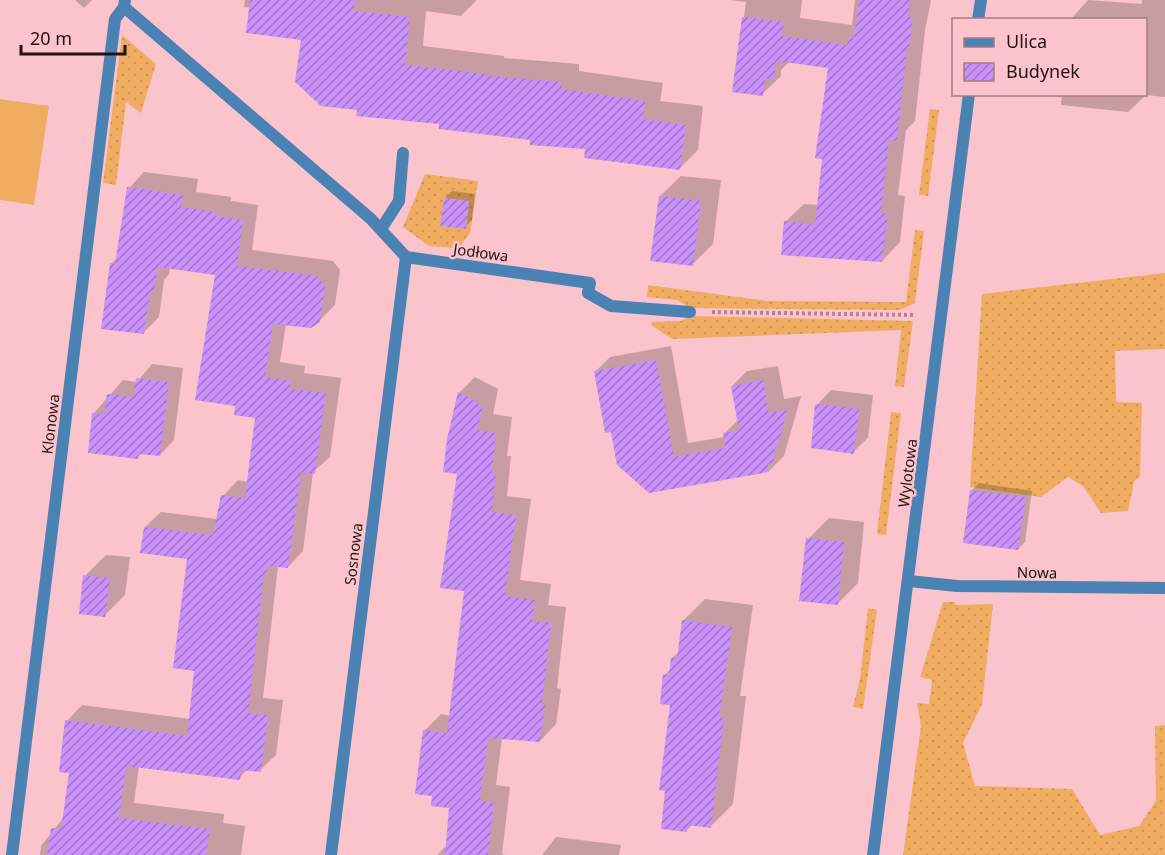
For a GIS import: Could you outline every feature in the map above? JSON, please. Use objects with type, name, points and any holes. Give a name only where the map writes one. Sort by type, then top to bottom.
[{"type":"street","points":[[978,18],[981,0]]},
{"type":"street","points":[[124,3],[381,229],[406,257]]},
{"type":"street","name":"Klonowa","points":[[12,855],[115,19],[124,3]]},
{"type":"street","name":"Wylotowa","points":[[873,855],[969,96]]},
{"type":"street","points":[[381,229],[399,201],[403,153]]},
{"type":"street","name":"Jodłowa","points":[[406,257],[590,283],[588,293],[611,306],[690,312]]},
{"type":"street","name":"Sosnowa","points":[[331,855],[406,257]]},
{"type":"street","name":"Nowa","points":[[909,581],[957,586],[1165,588]]},
{"type":"path","points":[[690,312],[913,315]]},
{"type":"shaded area","points":[[122,35],[156,64],[141,113],[126,102],[116,185],[103,183]]},
{"type":"shaded area","points":[[0,99],[49,106],[34,205],[0,200]]},
{"type":"shaded area","points":[[930,109],[939,110],[928,196],[919,195]]},
{"type":"shaded area","points":[[425,174],[478,181],[470,233],[461,245],[455,248],[429,246],[403,227]],"holes":[[[444,198],[469,201],[466,228],[440,226]]]},
{"type":"shaded area","points":[[915,230],[924,231],[915,303],[900,310],[690,308],[677,300],[647,297],[648,285],[767,301],[906,302]]},
{"type":"shaded area","points":[[1165,273],[1165,349],[1115,351],[1116,402],[1142,403],[1140,476],[1134,482],[1128,511],[1101,513],[1083,486],[1068,477],[1041,497],[970,487],[982,294]]},
{"type":"shaded area","points":[[690,316],[913,321],[904,387],[895,386],[901,330],[672,339],[651,325],[652,322],[681,321]]},
{"type":"shaded area","points":[[891,412],[901,413],[886,535],[877,534]]},
{"type":"shaded area","points":[[943,602],[955,602],[956,605],[993,604],[982,704],[963,743],[975,786],[1072,789],[1100,835],[1139,826],[1156,801],[1155,726],[1165,725],[1165,855],[903,855],[921,726],[917,703],[929,704],[932,680],[920,677]]},
{"type":"shaded area","points":[[868,608],[877,610],[863,709],[853,707],[860,679]]},
{"type":"building","points":[[250,0],[355,0],[353,11],[410,17],[405,65],[487,74],[486,76],[561,82],[561,89],[645,101],[643,119],[686,125],[680,170],[584,158],[585,149],[530,145],[530,140],[439,129],[439,124],[356,116],[357,110],[321,106],[295,82],[301,40],[246,33]]},
{"type":"building","points":[[859,0],[910,0],[908,17],[913,18],[909,47],[907,47],[897,141],[889,140],[881,213],[888,214],[882,262],[781,255],[784,221],[815,225],[822,159],[815,158],[828,68],[776,61],[774,80],[765,78],[763,96],[732,92],[742,17],[784,22],[782,36],[847,45],[848,37],[854,38]]},
{"type":"building","points":[[127,187],[183,195],[181,207],[216,212],[216,216],[243,220],[237,266],[317,276],[325,286],[320,322],[311,328],[273,324],[265,377],[290,381],[290,389],[326,393],[315,474],[301,472],[288,568],[267,566],[266,575],[264,574],[248,713],[268,715],[261,772],[241,770],[240,780],[126,766],[119,818],[210,829],[206,855],[47,855],[51,828],[61,829],[69,773],[59,772],[65,720],[187,736],[194,671],[173,668],[187,559],[140,553],[144,527],[213,535],[221,495],[245,498],[255,418],[234,415],[235,406],[195,400],[215,275],[158,267],[154,291],[150,291],[144,334],[101,329],[110,263],[115,264]]},
{"type":"building","points":[[659,196],[701,201],[693,266],[650,261]]},
{"type":"building","points":[[444,198],[469,201],[466,229],[440,226]]},
{"type":"building","points":[[656,360],[674,457],[725,448],[723,433],[739,430],[731,386],[763,380],[769,413],[787,410],[778,445],[776,444],[773,463],[768,464],[769,472],[649,493],[617,465],[611,432],[605,433],[594,371]]},
{"type":"building","points":[[136,378],[169,382],[160,456],[139,454],[138,459],[88,453],[92,413],[105,414],[107,394],[134,397]]},
{"type":"building","points":[[458,392],[483,406],[477,430],[496,433],[492,472],[496,472],[492,512],[516,515],[505,596],[535,600],[532,621],[551,623],[540,742],[488,738],[480,801],[494,803],[488,855],[445,855],[449,808],[431,806],[432,796],[415,794],[423,730],[447,733],[464,591],[440,588],[457,474],[443,472],[447,439]]},
{"type":"building","points":[[815,404],[859,409],[854,454],[811,448]]},
{"type":"building","points":[[970,490],[1026,497],[1018,550],[963,543]]},
{"type":"building","points":[[806,538],[844,542],[838,605],[799,601]]},
{"type":"building","points":[[83,575],[110,578],[105,617],[79,614]]},
{"type":"building","points":[[682,620],[732,627],[719,717],[724,718],[711,828],[688,825],[687,832],[661,829],[665,791],[659,790],[670,705],[660,704],[663,674],[669,675],[671,658],[677,658]]}]
